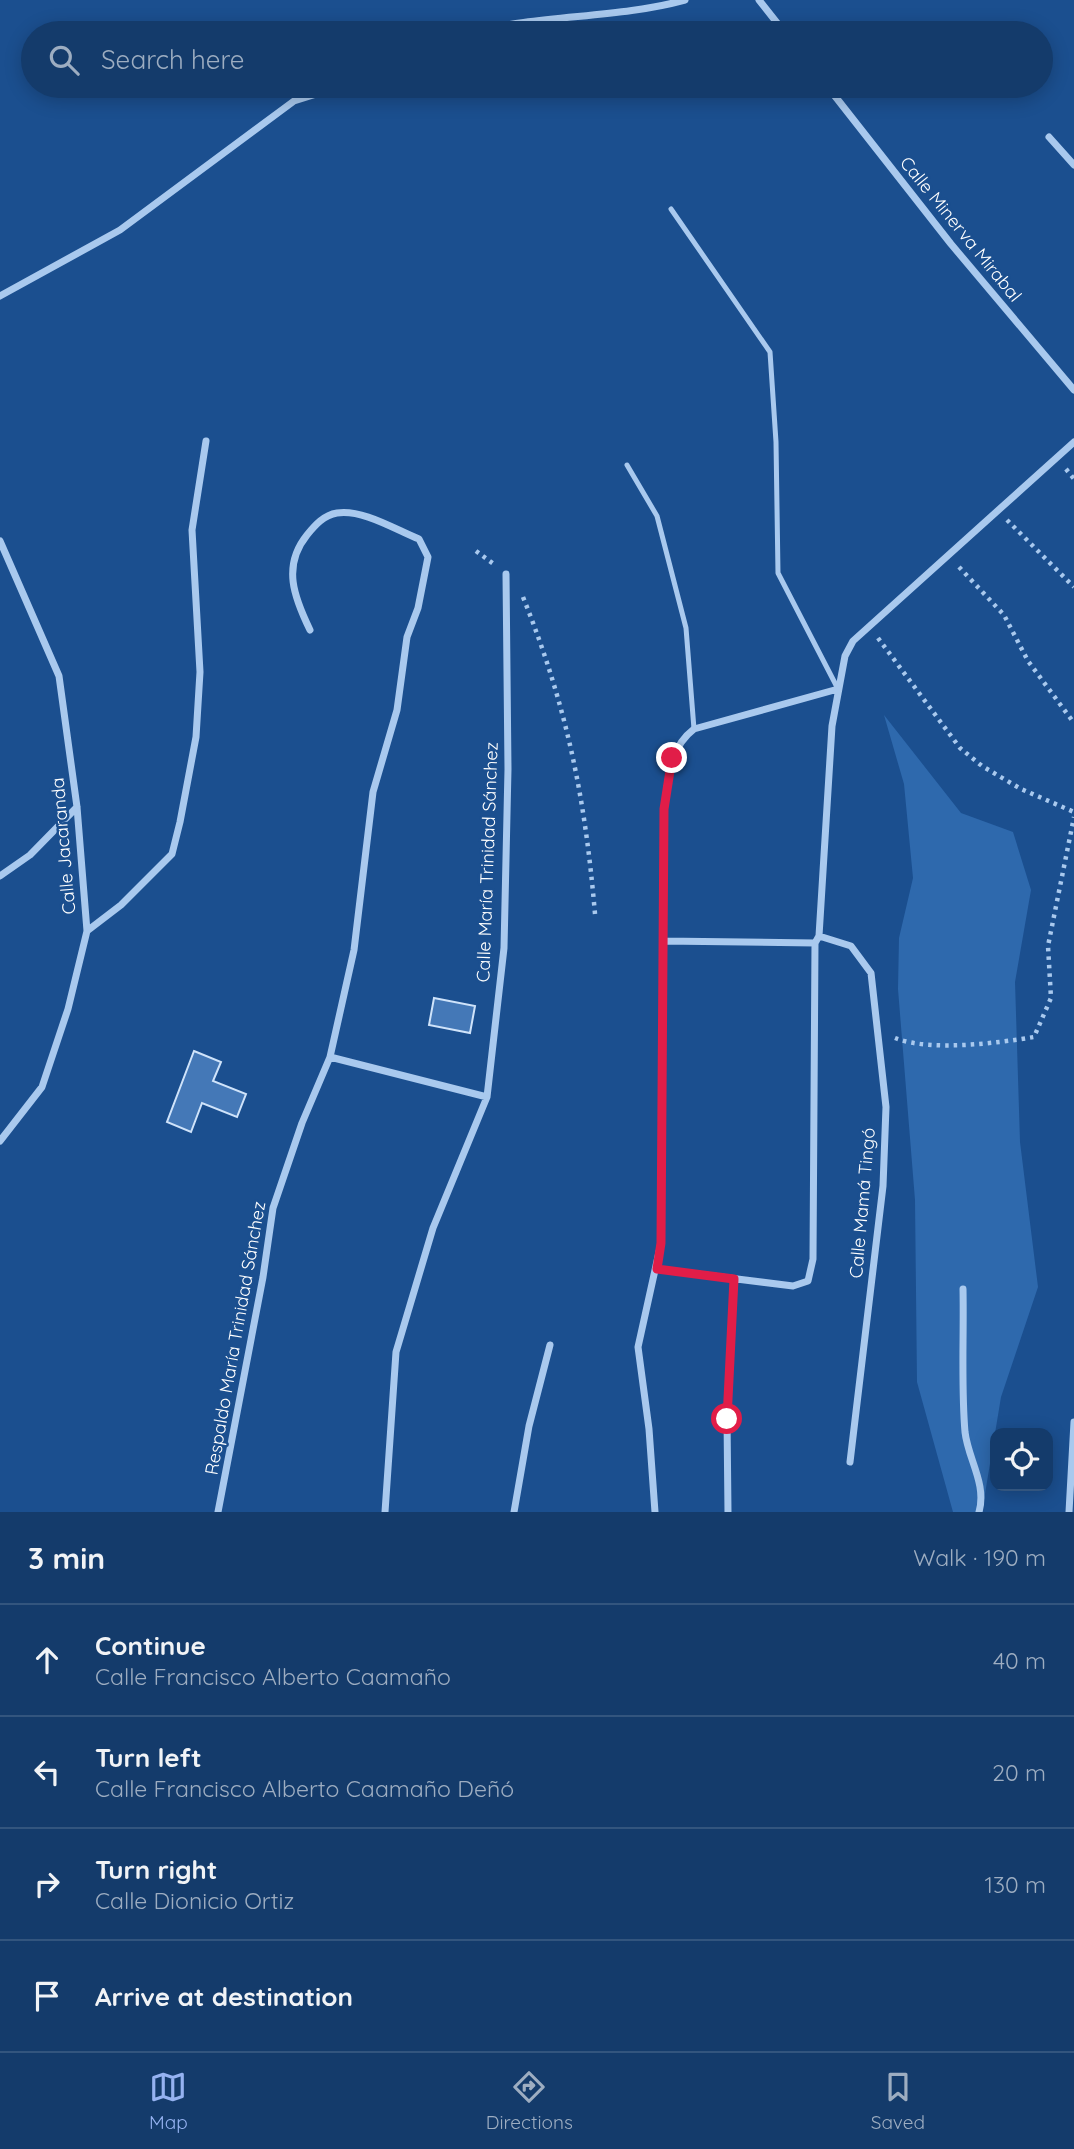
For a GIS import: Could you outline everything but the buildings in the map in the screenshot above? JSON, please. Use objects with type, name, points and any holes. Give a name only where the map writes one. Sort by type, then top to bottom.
[{"type":"street","points":[[538,21],[658,7],[685,0]]},
{"type":"street","points":[[759,0],[776,21]]},
{"type":"street","points":[[0,296],[120,230],[294,101],[304,98]]},
{"type":"street","name":"Calle Minerva Mirabal","points":[[836,98],[951,244],[1074,390]]},
{"type":"street","points":[[1049,137],[1074,165]]},
{"type":"street","points":[[87,931],[121,905],[172,854],[180,822],[195,737],[200,663],[192,530],[206,441]]},
{"type":"street","points":[[657,1269],[793,1286],[808,1280],[812,1271],[817,940],[832,726],[845,656],[853,641],[1074,442]]},
{"type":"street","name":"Respaldo María Trinidad Sánchez","points":[[218,1512],[263,1277],[273,1208],[302,1123],[330,1057],[354,950],[373,792],[397,710],[407,637],[418,608],[428,557],[419,539],[364,517],[337,513],[317,522],[299,544],[291,566],[296,601],[310,630]]},
{"type":"street","name":"Calle Jacaranda","points":[[0,541],[2,553],[60,676],[77,807],[87,931],[68,1009],[42,1087],[0,1141]]},
{"type":"street","name":"Calle María Trinidad Sánchez","points":[[385,1512],[396,1352],[433,1228],[487,1097],[504,948],[508,769],[506,574]]},
{"type":"street","points":[[655,1512],[638,1347],[661,1243],[664,809],[672,758],[681,739],[694,729],[838,689]]},
{"type":"street","points":[[0,876],[30,855],[77,807]]},
{"type":"street","name":"Calle Mamá Tingó","points":[[663,941],[838,940],[861,956],[871,974],[886,1107],[883,1186],[850,1462]]},
{"type":"street","points":[[330,1057],[487,1097]]},
{"type":"street","points":[[729,1512],[727,1419],[734,1279]]},
{"type":"street","points":[[963,1289],[965,1433],[978,1472],[979,1512]]},
{"type":"street","points":[[514,1512],[529,1426],[550,1345]]},
{"type":"street","points":[[1069,1512],[1074,1422]]},
{"type":"lane","points":[[671,209],[770,352],[776,442],[778,573],[838,689]]},
{"type":"lane","points":[[627,465],[657,516],[680,603],[686,628],[694,729]]},
{"type":"path","points":[[997,510],[1074,587]]},
{"type":"path","points":[[476,551],[518,583],[552,668],[577,768],[589,840],[595,914]]},
{"type":"path","points":[[949,556],[1004,615],[1028,661],[1074,723]]},
{"type":"path","points":[[869,627],[960,748],[982,766],[1021,789],[1074,812]]},
{"type":"path","points":[[879,1032],[905,1042],[958,1044],[1034,1037],[1051,998],[1048,946],[1074,817]]},
{"type":"shaded area","points":[[884,715],[961,813],[1013,832],[1031,890],[1015,982],[1020,1142],[1038,1287],[1001,1397],[996,1428],[990,1428],[990,1464],[982,1512],[953,1512],[917,1382],[915,1200],[898,989],[899,938],[913,878],[904,784]]},
{"type":"route","points":[[672,758],[664,809],[661,1243],[657,1269],[734,1279],[727,1419]]}]
